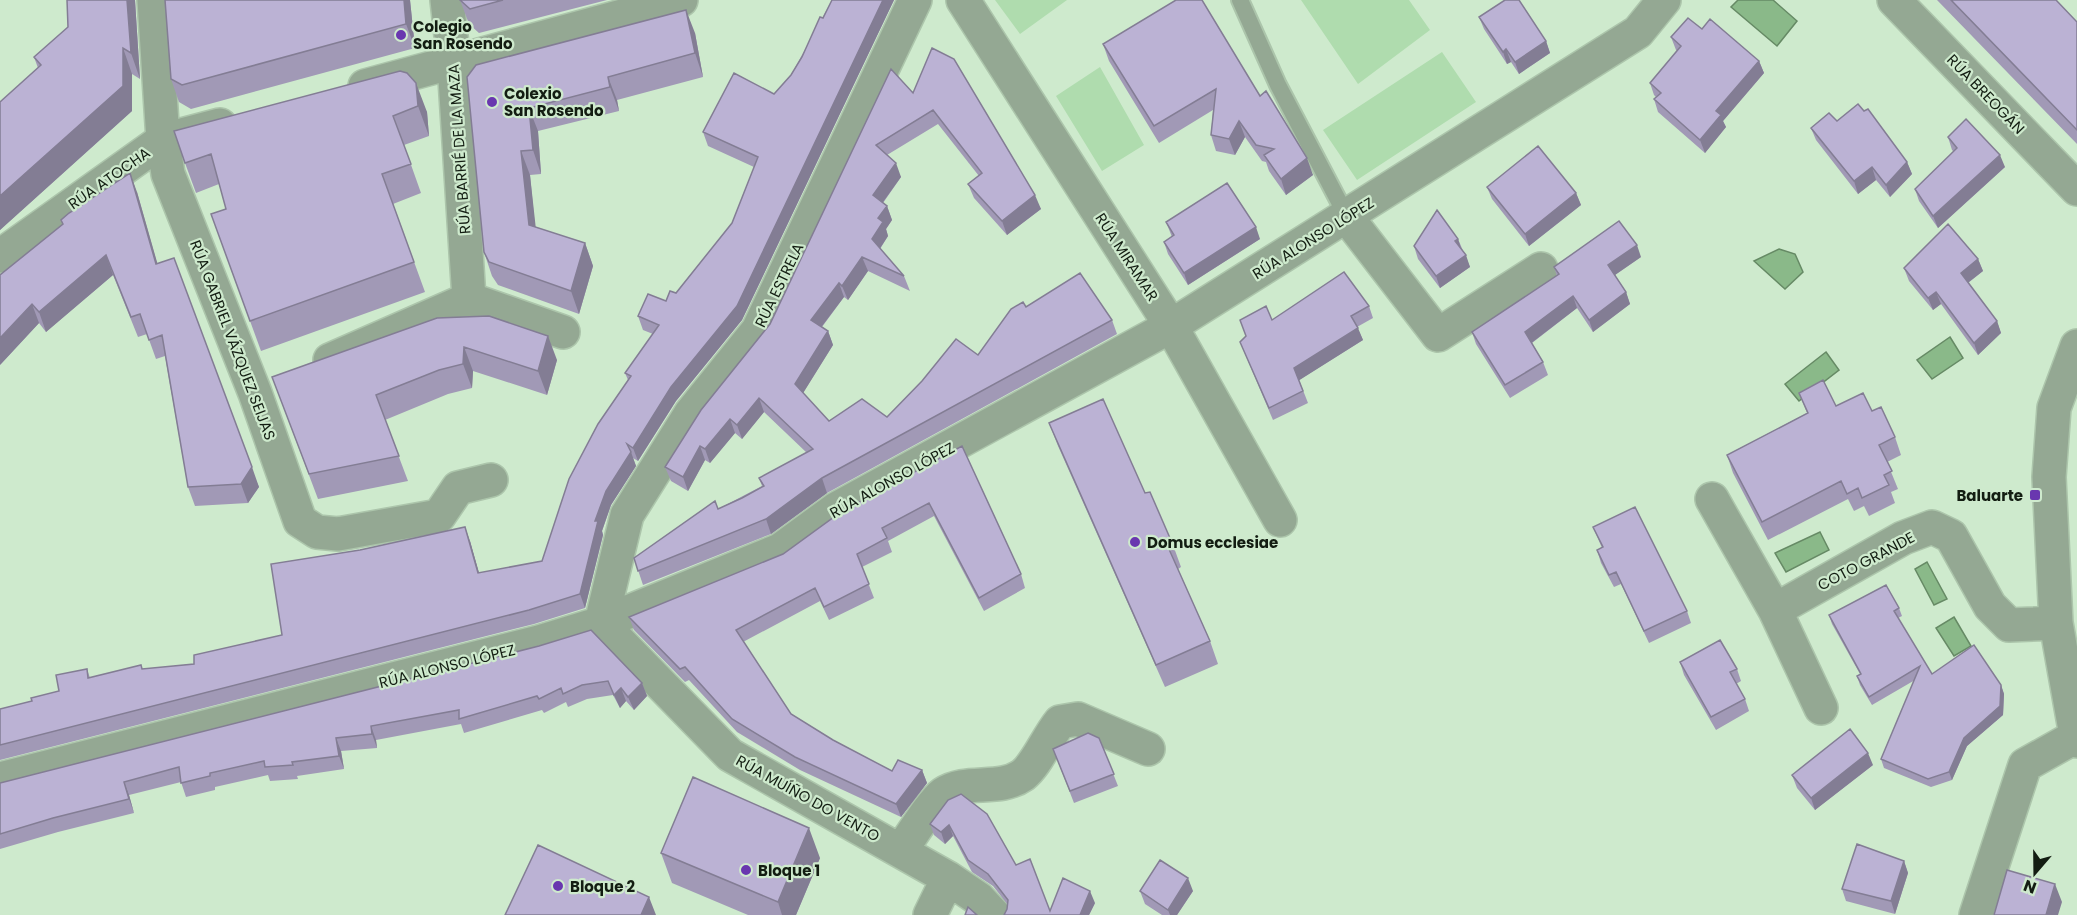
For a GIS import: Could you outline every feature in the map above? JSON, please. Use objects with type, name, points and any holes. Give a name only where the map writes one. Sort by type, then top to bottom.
[{"type":"street","name":"RÚA ATOCHA","points":[[0,256],[163,140],[154,0]]},
{"type":"street","name":"RÚA BARRIÉ DE LA MAZA","points":[[447,0],[454,63],[469,299]]},
{"type":"street","points":[[339,93],[681,0]]},
{"type":"street","name":"RÚA ESTRELA","points":[[600,623],[627,515],[691,412],[758,330],[915,0]]},
{"type":"street","name":"RÚA MIRAMAR","points":[[963,0],[1171,326],[1280,520]]},
{"type":"street","name":"RÚA ALONSO LÓPEZ","points":[[0,779],[539,642],[600,623],[780,550],[836,509],[1171,326],[1347,217],[1638,32],[1664,0]]},
{"type":"street","name":"RÚA BREOGÁN","points":[[1894,0],[2077,189]]},
{"type":"street","points":[[163,140],[248,118]]},
{"type":"street","name":"RÚA GABRIEL VÁZQUEZ SEIJAS","points":[[163,140],[168,174],[255,393],[300,521],[317,532],[338,534],[439,516],[458,488],[490,480]]},
{"type":"street","points":[[1347,217],[1438,334],[1540,269]]},
{"type":"street","points":[[255,393],[469,299],[563,332]]},
{"type":"street","points":[[1976,915],[2025,765],[2076,739],[2056,623],[2049,477],[2054,408],[2077,346]]},
{"type":"street","points":[[1713,499],[1775,610],[1821,708]]},
{"type":"street","name":"COTO GRANDE","points":[[1775,610],[1903,538],[1932,527],[1951,536],[1990,606],[2009,625],[2056,623]]},
{"type":"street","name":"RÚA MUÍÑO DO VENTO","points":[[600,623],[730,754],[948,878],[979,899],[994,915]]},
{"type":"street","points":[[902,850],[942,795],[959,788],[1006,784],[1021,776],[1032,767],[1046,739],[1060,722],[1078,719],[1148,749]]},
{"type":"street","points":[[930,915],[948,878]]},
{"type":"lane","points":[[1240,0],[1278,85],[1347,217]]},
{"type":"shaded area","points":[[995,0],[1067,0],[1020,34]]},
{"type":"shaded area","points":[[1301,0],[1409,0],[1430,30],[1358,84]]},
{"type":"shaded area","points":[[1738,0],[1773,0],[1797,21],[1777,46],[1731,7]]},
{"type":"shaded area","points":[[1442,52],[1476,102],[1357,180],[1323,130]]},
{"type":"shaded area","points":[[1100,67],[1144,145],[1102,171],[1056,96]]},
{"type":"shaded area","points":[[1779,249],[1795,254],[1803,272],[1785,289],[1754,261]]},
{"type":"shaded area","points":[[1950,337],[1963,358],[1932,379],[1917,360]]},
{"type":"shaded area","points":[[1826,352],[1839,370],[1799,401],[1785,384]]},
{"type":"shaded area","points":[[1820,532],[1829,550],[1786,572],[1775,553]]},
{"type":"shaded area","points":[[1927,562],[1947,599],[1934,605],[1915,569]]},
{"type":"shaded area","points":[[1954,617],[1971,646],[1954,656],[1936,628]]},
{"type":"building","points":[[67,0],[127,0],[131,53],[123,48],[123,86],[0,196],[0,102],[41,65],[34,57],[68,27]]},
{"type":"building","points":[[165,0],[404,0],[406,24],[182,85],[171,79]]},
{"type":"building","points":[[460,0],[503,0],[470,9]]},
{"type":"building","points":[[832,0],[883,0],[737,306],[671,387],[633,448],[627,444],[631,452],[606,491],[595,521],[598,521],[580,594],[529,610],[0,745],[0,709],[59,691],[56,675],[87,669],[88,678],[141,665],[142,669],[194,664],[194,655],[282,635],[271,564],[360,550],[465,527],[478,573],[542,561],[569,479],[598,424],[631,376],[625,373],[659,325],[638,316],[648,294],[666,301],[670,291],[676,293],[732,223],[758,157],[703,132],[734,73],[774,94],[791,75],[820,17],[823,18]]},
{"type":"building","points":[[1176,0],[1202,0],[1260,96],[1266,91],[1307,158],[1281,179],[1264,155],[1274,149],[1256,145],[1239,121],[1229,139],[1211,135],[1216,89],[1154,126],[1103,44]]},
{"type":"building","points":[[1505,0],[1519,0],[1546,41],[1515,62],[1506,49],[1503,52],[1479,17]]},
{"type":"building","points":[[1951,0],[2056,0],[2077,22],[2077,130]]},
{"type":"building","points":[[686,10],[695,53],[608,77],[610,87],[529,108],[533,150],[521,151],[529,225],[585,243],[571,291],[489,262],[484,252],[467,77],[476,65]]},
{"type":"building","points":[[1688,18],[1702,29],[1710,19],[1759,61],[1716,111],[1721,115],[1700,140],[1654,99],[1661,93],[1650,83],[1681,46],[1671,37]]},
{"type":"building","points":[[932,48],[954,59],[1035,195],[1002,221],[968,184],[982,173],[933,110],[876,145],[896,163],[873,195],[887,206],[878,218],[883,222],[872,239],[904,276],[862,257],[842,286],[839,283],[811,320],[828,331],[795,384],[829,421],[862,399],[887,417],[922,381],[956,339],[978,355],[1011,309],[1023,302],[1026,307],[1080,273],[1112,320],[822,478],[766,519],[638,571],[634,558],[715,501],[718,509],[742,498],[764,486],[759,478],[813,449],[759,398],[737,425],[730,419],[705,449],[700,446],[683,477],[665,467],[701,410],[770,324],[891,69],[913,93]]},
{"type":"building","points":[[400,71],[407,73],[416,83],[418,106],[393,116],[411,164],[382,174],[414,262],[250,321],[211,214],[226,209],[211,154],[185,163],[174,131]]},
{"type":"building","points":[[1858,104],[1864,111],[1868,109],[1907,162],[1886,185],[1872,167],[1854,181],[1811,128],[1829,113],[1837,121]]},
{"type":"building","points":[[1966,119],[2000,155],[1933,216],[1915,189],[1957,148],[1948,137]]},
{"type":"building","points":[[1538,146],[1576,193],[1525,234],[1487,187]]},
{"type":"building","points":[[130,173],[156,264],[174,258],[252,467],[241,484],[188,487],[162,335],[149,340],[140,314],[131,317],[106,255],[39,312],[32,304],[0,338],[0,275],[63,224],[61,220],[69,213]]},
{"type":"building","points":[[1227,183],[1256,227],[1184,273],[1164,242],[1174,235],[1166,222]]},
{"type":"building","points":[[1437,210],[1458,239],[1455,241],[1466,255],[1436,276],[1414,246]]},
{"type":"building","points":[[1619,221],[1637,245],[1608,265],[1626,292],[1589,320],[1573,296],[1525,332],[1543,362],[1505,385],[1472,332],[1559,274],[1554,267]]},
{"type":"building","points":[[1948,224],[1978,259],[1961,273],[1997,321],[1974,343],[1936,292],[1928,298],[1904,268]]},
{"type":"building","points":[[1344,272],[1369,306],[1351,316],[1358,328],[1294,368],[1303,391],[1269,408],[1240,342],[1246,336],[1240,320],[1266,306],[1272,320]]},
{"type":"building","points":[[489,316],[548,336],[538,371],[464,347],[463,364],[439,370],[376,395],[399,456],[309,474],[272,377],[437,318]]},
{"type":"building","points":[[1823,380],[1836,406],[1863,393],[1872,411],[1881,407],[1895,437],[1879,445],[1892,471],[1884,475],[1889,485],[1862,498],[1858,488],[1847,494],[1841,481],[1762,522],[1727,455],[1808,413],[1799,393]]},
{"type":"building","name":"Domus ecclesiae","points":[[1103,399],[1145,493],[1150,492],[1173,545],[1168,547],[1210,641],[1156,665],[1049,423]]},
{"type":"building","points":[[962,446],[1021,574],[979,598],[929,503],[882,528],[887,538],[857,554],[869,584],[824,607],[815,588],[736,630],[791,714],[833,740],[892,771],[898,760],[922,770],[896,804],[795,757],[732,719],[685,667],[680,669],[629,617],[783,554],[841,512]]},
{"type":"building","points":[[1635,507],[1687,611],[1644,631],[1616,572],[1609,575],[1597,550],[1603,547],[1593,527]]},
{"type":"building","points":[[1886,585],[1899,608],[1894,611],[1932,674],[1974,645],[2001,685],[2000,706],[1964,738],[1949,772],[1928,779],[1881,759],[1920,666],[1869,697],[1857,676],[1861,674],[1829,615]]},
{"type":"building","points":[[591,630],[642,683],[628,697],[621,688],[614,695],[608,681],[582,685],[563,694],[561,688],[539,699],[537,696],[459,719],[459,710],[371,726],[372,734],[336,738],[339,756],[292,762],[293,765],[265,767],[264,761],[210,773],[210,776],[181,783],[179,767],[124,782],[129,799],[0,834],[0,783],[539,646]]},
{"type":"building","points":[[1720,640],[1737,669],[1730,672],[1745,699],[1711,717],[1680,662]]},
{"type":"building","points":[[1850,729],[1868,753],[1811,798],[1792,775]]},
{"type":"building","points":[[1088,733],[1099,738],[1114,774],[1070,791],[1053,749]]},
{"type":"building","points":[[693,777],[809,828],[778,902],[661,853]]},
{"type":"building","points":[[961,794],[987,814],[1016,865],[1030,859],[1050,911],[1063,878],[1090,891],[1080,915],[1004,915],[1008,900],[988,874],[968,860],[949,825],[941,832],[930,824],[948,800]]},
{"type":"building","points":[[1857,844],[1904,861],[1891,901],[1842,889]]},
{"type":"building","points":[[538,845],[649,897],[641,915],[505,915]]},
{"type":"building","points":[[1160,860],[1188,878],[1168,910],[1140,891]]},
{"type":"building","points":[[2007,870],[2055,884],[2046,915],[1994,915]]},
{"type":"building","points":[[968,907],[977,915],[965,915]]},
{"type":"place","name":"Colegio San Rosendo","points":[[401,35]]},
{"type":"place","name":"Colexio San Rosendo","points":[[492,102]]},
{"type":"place","name":"Baluarte","points":[[2035,495]]},
{"type":"place","name":"Domus ecclesiae","points":[[1135,542]]},
{"type":"place","name":"Bloque 1","points":[[746,870]]},
{"type":"place","name":"Bloque 2","points":[[558,886]]}]
